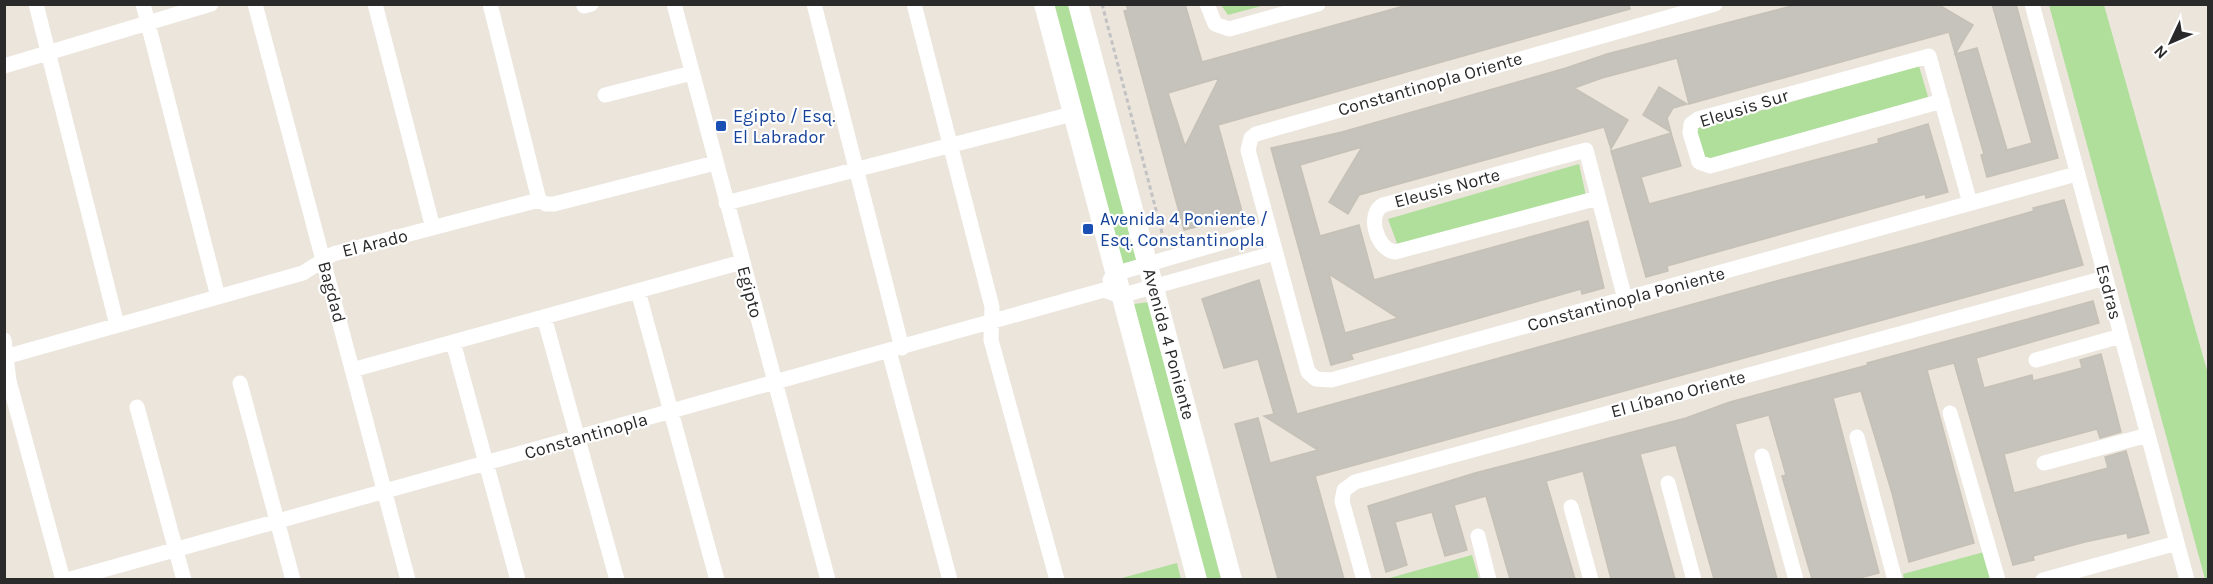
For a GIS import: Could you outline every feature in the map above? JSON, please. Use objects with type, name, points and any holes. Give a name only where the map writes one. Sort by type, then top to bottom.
[{"type":"street","points":[[36,4],[117,325]]},
{"type":"street","points":[[143,4],[218,297]]},
{"type":"street","points":[[4,66],[211,4]]},
{"type":"street","name":"Bagdad","points":[[255,4],[408,579]]},
{"type":"street","points":[[375,4],[433,228]]},
{"type":"street","points":[[490,4],[539,201]]},
{"type":"street","name":"Egipto","points":[[674,4],[828,579]]},
{"type":"street","points":[[814,4],[856,169],[950,579]]},
{"type":"street","points":[[914,4],[992,307],[991,340],[1057,579]]},
{"type":"street","name":"Avenida 4 Poniente","points":[[1044,4],[1112,287],[1197,579]]},
{"type":"street","name":"Avenida 4 Poniente","points":[[1078,4],[1232,579]]},
{"type":"street","points":[[1207,4],[1215,24],[1229,29],[1318,4]]},
{"type":"street","name":"Constantinopla Oriente","points":[[1272,242],[1248,150],[1251,138],[1256,134],[1715,4]]},
{"type":"street","name":"Esdras","points":[[2032,4],[2187,579]]},
{"type":"street","name":"Eleusis Sur","points":[[1942,101],[1710,166],[1699,162],[1690,133],[1691,124],[1698,119],[1929,56],[1942,101],[1970,203]]},
{"type":"street","points":[[605,95],[692,73]]},
{"type":"street","points":[[726,203],[1072,114]]},
{"type":"street","name":"Eleusis Norte","points":[[1598,198],[1395,252],[1386,250],[1381,244],[1374,216],[1378,207],[1383,205],[1586,150],[1625,299]]},
{"type":"street","name":"El Arado","points":[[5,357],[303,273],[333,254],[539,201],[554,204],[715,163]]},
{"type":"street","name":"Constantinopla Poniente","points":[[1272,242],[1306,368],[1312,376],[1321,381],[1331,381],[2076,174]]},
{"type":"street","name":"Constantinopla","points":[[65,579],[992,323],[1112,287],[1147,263],[1272,242]]},
{"type":"street","name":"Constantinopla","points":[[1112,287],[1154,288],[1272,242]]},
{"type":"street","points":[[352,370],[742,262]]},
{"type":"street","name":"El Líbano Oriente","points":[[1364,579],[1342,501],[1344,490],[1355,482],[2105,278]]},
{"type":"street","points":[[638,291],[717,579]]},
{"type":"street","points":[[544,317],[616,579]]},
{"type":"street","points":[[2036,360],[2121,336]]},
{"type":"street","points":[[4,340],[9,381],[65,579]]},
{"type":"street","points":[[453,342],[518,579]]},
{"type":"street","points":[[240,383],[293,579]]},
{"type":"street","points":[[137,407],[184,579]]},
{"type":"street","points":[[1950,413],[1998,579]]},
{"type":"street","points":[[2044,463],[2148,435]]},
{"type":"street","points":[[1857,437],[1895,579]]},
{"type":"street","points":[[1762,456],[1796,579]]},
{"type":"street","points":[[1668,483],[1694,579]]},
{"type":"street","points":[[1571,507],[1591,579]]},
{"type":"street","points":[[1478,536],[1489,579]]},
{"type":"street","points":[[2043,579],[2177,543]]},
{"type":"path","points":[[1102,4],[1162,233]]},
{"type":"green space","points":[[1221,4],[1265,5],[1228,15]]},
{"type":"green space","points":[[1052,5],[1071,5],[1139,264],[1122,267]]},
{"type":"green space","points":[[2049,5],[2104,5],[2208,374],[2208,579],[2205,579]]},
{"type":"green space","points":[[1919,66],[1928,97],[1704,162],[1696,129]]},
{"type":"green space","points":[[1579,164],[1586,196],[1398,246],[1388,219]]},
{"type":"green space","points":[[1149,302],[1221,579],[1206,579],[1134,304]]},
{"type":"green space","points":[[1984,552],[1992,579],[1904,579],[1903,574]]},
{"type":"green space","points":[[1472,555],[1479,579],[1386,579]]},
{"type":"green space","points":[[1177,563],[1181,579],[1118,579]]},
{"type":"building","points":[[1126,4],[1185,4],[1202,62],[1411,4],[1629,4],[1630,9],[1218,125],[1243,215],[1184,230],[1124,11],[1128,10]],"holes":[[[1219,78],[1185,146],[1168,93]]]},
{"type":"building","points":[[1799,4],[1939,5],[1973,25],[1955,54],[1949,32],[1689,104],[1677,58],[1602,78],[1574,88],[1628,120],[1611,149],[1604,127],[1359,195],[1348,214],[1329,202],[1362,147],[1300,165],[1320,236],[1359,225],[1374,280],[1588,221],[1604,288],[1582,294],[1581,289],[1351,354],[1353,359],[1331,365],[1271,148],[1342,132],[1566,68],[1607,54]],"holes":[[[1329,274],[1398,318],[1345,333]]]},
{"type":"building","points":[[1992,4],[2016,4],[2058,158],[1987,177],[1981,155],[1984,154],[1955,54],[1977,48],[2007,150],[2032,143]]},
{"type":"building","points":[[1659,87],[1687,104],[1673,108],[1667,118],[1671,132],[1643,115]]},
{"type":"building","points":[[1928,124],[1948,192],[1926,198],[1925,194],[1667,266],[1668,271],[1646,277],[1611,151],[1671,133],[1681,166],[1641,177],[1649,204],[1879,143],[1878,139]]},
{"type":"building","points":[[2064,200],[2083,265],[1315,476],[1344,579],[1278,579],[1235,424],[1258,418],[1270,463],[1318,450],[1264,416],[1274,414],[1258,359],[1224,368],[1202,299],[1259,280],[1297,414],[1921,243],[2034,211],[2033,208]]},
{"type":"building","points":[[2093,301],[2099,323],[1976,358],[1984,388],[2032,375],[2033,381],[2082,368],[2080,360],[2101,354],[2121,432],[2100,438],[2097,429],[2004,454],[2014,493],[2108,468],[2105,457],[2126,451],[2149,533],[2128,538],[2127,533],[2085,542],[2033,556],[2034,560],[2013,565],[1954,363],[1927,370],[1974,543],[1909,562],[1892,493],[1861,391],[1833,398],[1879,573],[1856,579],[1812,579],[1782,476],[1786,475],[1769,415],[1735,424],[1777,579],[1714,579],[1676,445],[1640,454],[1675,579],[1611,579],[1583,471],[1546,481],[1575,579],[1510,579],[1486,496],[1454,505],[1467,550],[1445,556],[1432,512],[1395,522],[1407,565],[1386,572],[1368,506],[1475,473],[1686,418],[1730,402]]},
{"type":"place","name":"Egipto / Esq. El Labrador","points":[[721,126]]},
{"type":"place","name":"Avenida 4 Poniente / Esq. Constantinopla","points":[[1088,229]]}]
